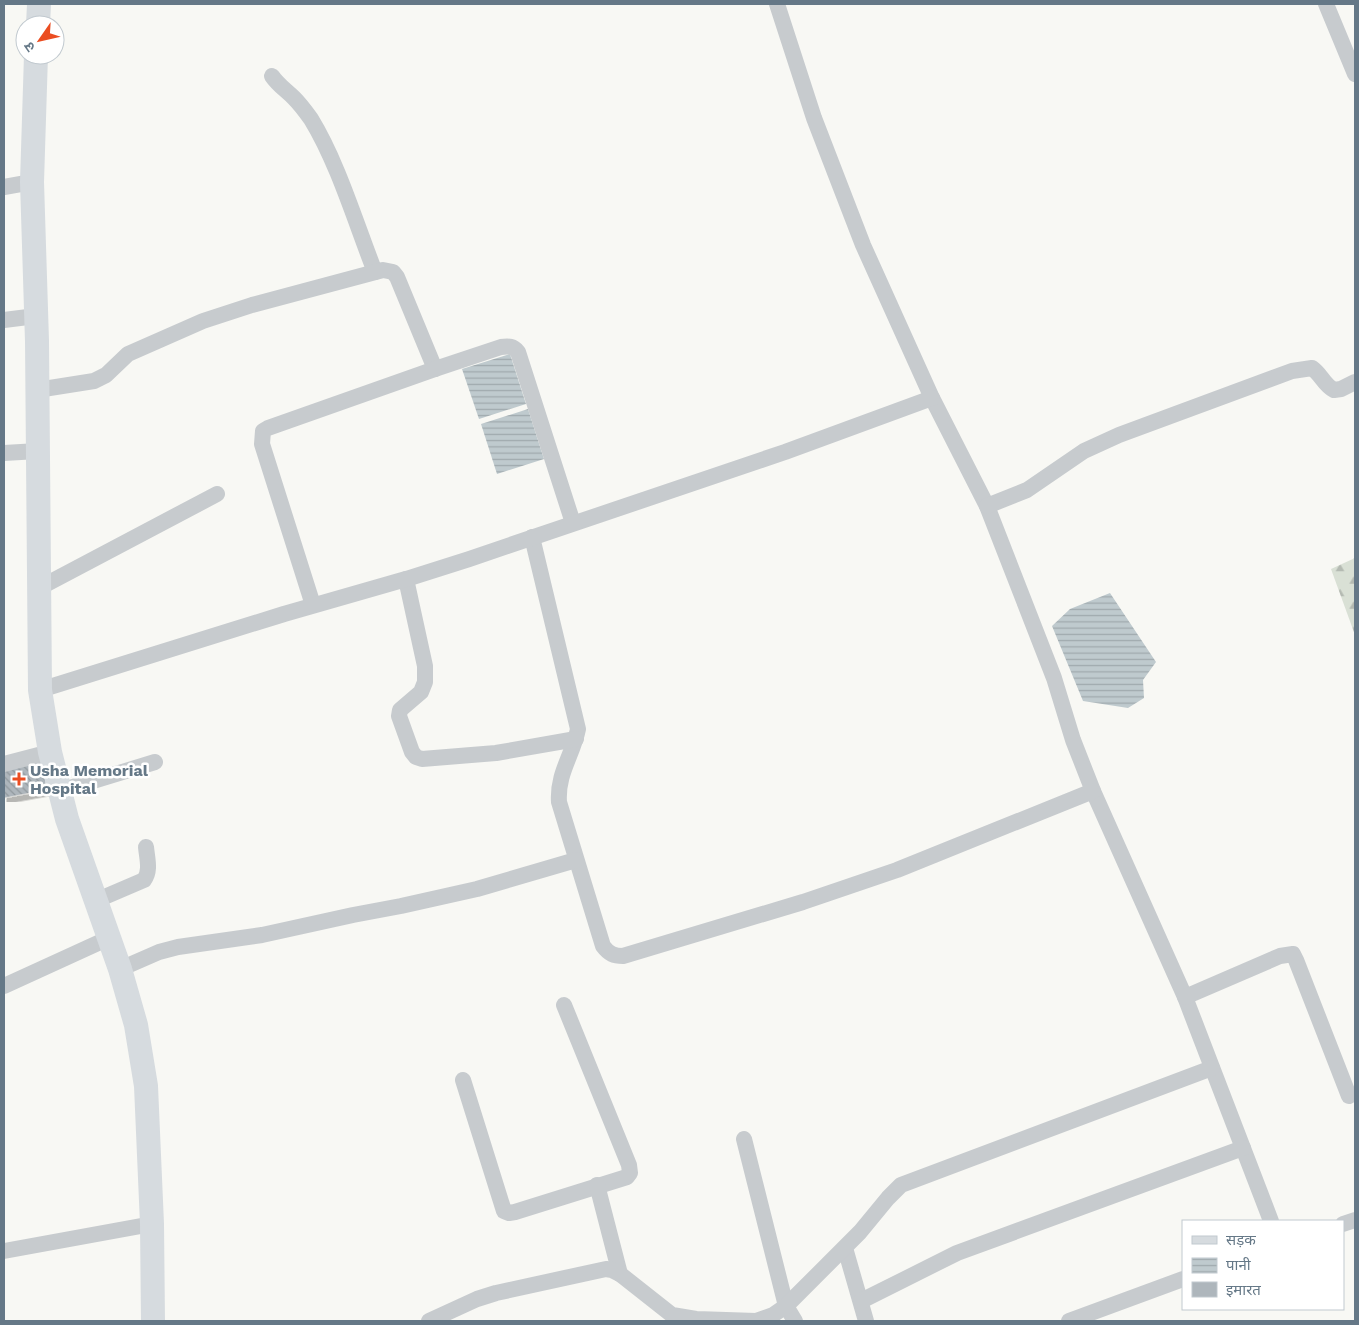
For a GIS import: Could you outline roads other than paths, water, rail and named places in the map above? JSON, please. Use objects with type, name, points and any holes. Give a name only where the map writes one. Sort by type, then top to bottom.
[{"type":"street","points":[[777,4],[814,118],[860,236],[932,398],[987,506],[1054,678],[1073,740],[1092,791],[1185,997],[1271,1220]]},
{"type":"street","points":[[1326,4],[1355,73]]},
{"type":"street","points":[[36,65],[32,182],[38,390],[40,690],[50,752],[67,819],[120,969],[136,1025],[146,1086],[152,1224],[153,1321]]},
{"type":"street","points":[[272,76],[278,85],[294,98],[305,111],[321,138],[375,272]]},
{"type":"street","points":[[4,187],[32,182]]},
{"type":"street","points":[[38,390],[94,381],[106,375],[128,354],[203,321],[252,305],[388,270],[398,277],[435,369]]},
{"type":"street","points":[[4,320],[36,316]]},
{"type":"street","points":[[313,605],[262,444],[263,431],[501,347],[508,346],[518,352],[573,523]]},
{"type":"street","points":[[987,506],[1027,490],[1084,451],[1118,435],[1292,371],[1312,368],[1318,372],[1328,387],[1334,390],[1341,389],[1355,382]]},
{"type":"street","points":[[40,690],[313,605],[406,579],[785,452],[932,398]]},
{"type":"street","points":[[4,453],[38,450]]},
{"type":"street","points":[[39,588],[217,494]]},
{"type":"street","points":[[532,537],[578,729],[576,739],[561,776],[558,791],[559,802],[603,946],[608,953],[615,956],[624,956],[803,902],[897,870],[1092,791]]},
{"type":"street","points":[[406,579],[425,666],[426,682],[421,692],[400,710],[400,716],[416,757],[422,759],[496,753],[576,739]]},
{"type":"street","points":[[4,764],[50,752]]},
{"type":"street","points":[[60,791],[155,762]]},
{"type":"street","points":[[95,901],[144,880],[148,876],[146,847]]},
{"type":"street","points":[[120,969],[159,952],[178,947],[262,935],[401,906],[477,889],[576,860]]},
{"type":"street","points":[[4,986],[109,938]]},
{"type":"street","points":[[1185,997],[1280,956],[1292,954],[1349,1096]]},
{"type":"street","points":[[463,1080],[504,1211],[514,1212],[627,1177],[630,1173],[629,1165],[564,1005]]},
{"type":"street","points":[[429,1321],[496,1293],[606,1269],[620,1274],[672,1315],[696,1319],[756,1321],[773,1315],[786,1306],[845,1248],[866,1226],[888,1198],[902,1185],[1212,1068]]},
{"type":"street","points":[[744,1139],[786,1306],[795,1321]]},
{"type":"street","points":[[861,1301],[957,1253],[1243,1148]]},
{"type":"street","points":[[597,1186],[620,1274]]},
{"type":"street","points":[[4,1251],[152,1224]]},
{"type":"street","points":[[845,1248],[866,1321]]},
{"type":"street","points":[[1069,1321],[1182,1279]]},
{"type":"water","points":[[510,354],[526,404],[479,419],[462,369]]},
{"type":"water","points":[[528,409],[544,459],[497,474],[481,424]]},
{"type":"water","points":[[1110,593],[1156,662],[1143,680],[1144,698],[1128,708],[1083,701],[1052,626],[1070,609]]},
{"type":"place","name":"Usha Memorial Hospital","points":[[19,779]]}]
